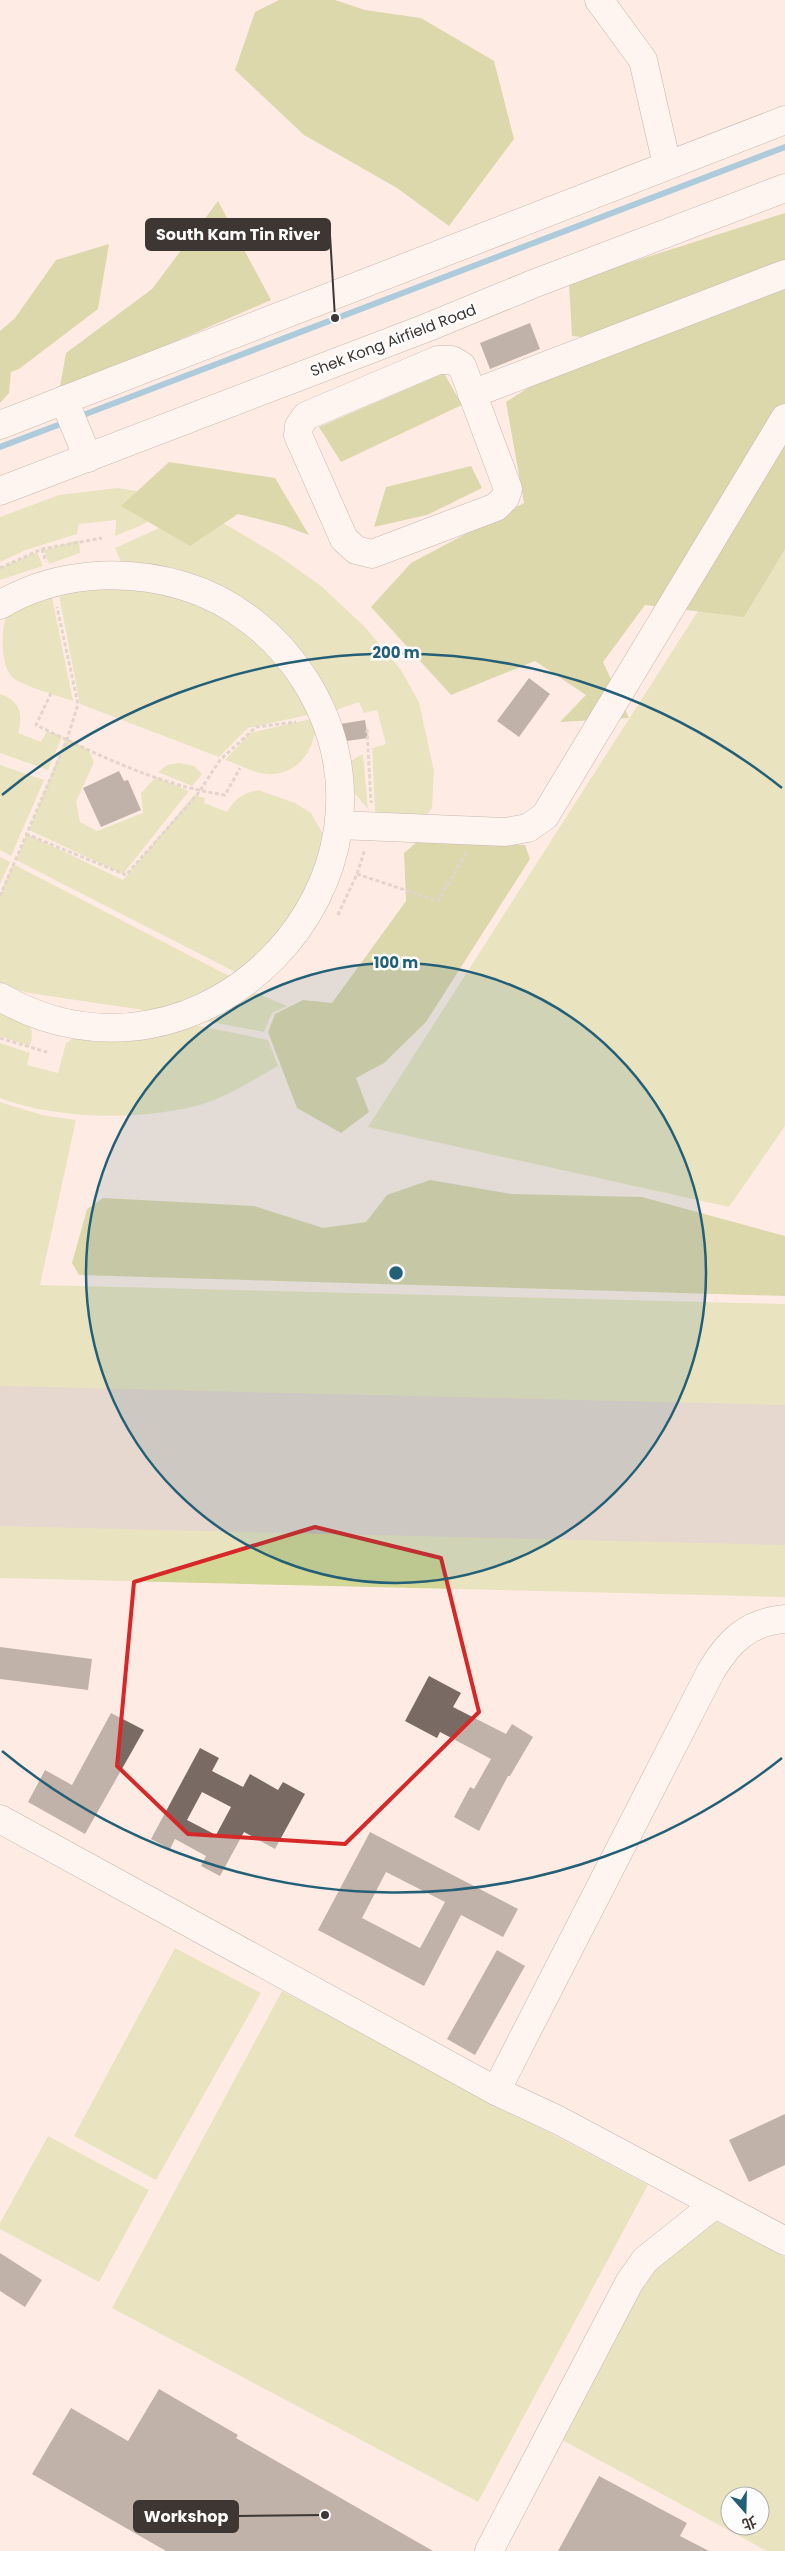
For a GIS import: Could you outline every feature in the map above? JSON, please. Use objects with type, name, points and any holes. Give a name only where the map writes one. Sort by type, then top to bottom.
[{"type":"street","points":[[598,0],[643,60],[667,165]]},
{"type":"street","points":[[5,418],[64,400],[785,120]]},
{"type":"street","name":"Shek Kong Airfield Road","points":[[0,491],[785,188]]},
{"type":"street","points":[[472,394],[785,274]]},
{"type":"street","points":[[438,360],[452,360],[462,366],[472,394],[508,489],[505,498],[496,507],[372,554],[356,550],[344,539],[298,436],[298,426],[306,416],[438,360]]},
{"type":"street","points":[[64,400],[88,458]]},
{"type":"street","points":[[338,825],[505,832],[528,828],[545,816],[785,418]]},
{"type":"street","points":[[0,605],[30,590],[84,576],[138,576],[165,580],[216,599],[255,624],[282,649],[308,685],[324,718],[338,770],[338,825],[326,878],[301,926],[265,968],[220,999],[195,1011],[169,1019],[115,1026],[60,1021],[34,1013],[0,996]]},
{"type":"street","points":[[496,2091],[711,1671],[726,1647],[742,1633],[758,1625],[785,1619]]},
{"type":"street","points":[[0,1819],[496,2091],[558,2120],[715,2204],[780,2229]]},
{"type":"street","points":[[489,2551],[629,2283],[645,2260],[715,2204]]},
{"type":"path","points":[[0,568],[42,549],[102,538]]},
{"type":"path","points":[[0,896],[67,740],[78,704],[52,583],[42,549]]},
{"type":"path","points":[[51,693],[36,725],[126,768],[195,790],[226,795],[240,768]]},
{"type":"path","points":[[26,834],[126,875],[197,795],[220,760],[256,727],[324,718]]},
{"type":"path","points":[[357,874],[438,901],[478,831]]},
{"type":"path","points":[[0,1038],[50,1053]]},
{"type":"highlighted area","points":[[315,1527],[441,1558],[479,1712],[345,1844],[188,1834],[117,1766],[134,1582]]},
{"type":"green space","points":[[279,0],[335,0],[365,10],[421,18],[494,61],[514,139],[449,226],[397,188],[304,135],[235,70],[255,12]]},
{"type":"green space","points":[[218,201],[271,300],[59,392],[66,353],[152,289]]},
{"type":"green space","points":[[785,213],[785,549],[744,617],[645,605],[603,662],[629,718],[560,722],[586,695],[535,661],[451,695],[371,607],[411,563],[524,503],[506,402],[605,339],[572,336],[569,282]]},
{"type":"green space","points":[[109,244],[98,309],[19,369],[11,372],[9,393],[0,403],[0,331],[15,318],[56,260]]},
{"type":"green space","points":[[444,373],[462,405],[341,462],[319,427]]},
{"type":"green space","points":[[169,462],[275,478],[309,535],[285,526],[238,514],[190,546],[121,506]]},
{"type":"green space","points":[[471,466],[482,488],[427,515],[374,527],[386,487]]},
{"type":"green space","points":[[785,475],[785,1126],[729,1207],[368,1127]]},
{"type":"green space","points":[[118,488],[149,493],[178,503],[142,525],[115,536],[116,520],[79,524],[77,534],[26,550],[0,562],[0,517],[59,495]]},
{"type":"green space","points":[[186,516],[225,524],[279,556],[321,586],[365,627],[401,670],[419,702],[434,771],[432,808],[423,820],[384,818],[375,812],[372,748],[386,744],[377,710],[364,713],[359,702],[333,711],[298,653],[121,562],[115,548]]},
{"type":"green space","points":[[79,540],[80,553],[49,564],[44,550]]},
{"type":"green space","points":[[37,552],[43,566],[0,580],[0,568]]},
{"type":"green space","points":[[83,586],[161,589],[222,615],[253,637],[280,665],[312,714],[248,728],[219,757],[80,704],[58,590]]},
{"type":"green space","points":[[51,592],[73,701],[32,687],[12,677],[8,671],[3,654],[4,625],[9,610],[23,602]]},
{"type":"green space","points":[[0,694],[12,700],[19,709],[18,733],[41,742],[47,731],[62,736],[48,770],[0,753]]},
{"type":"green space","points":[[315,718],[315,729],[309,749],[304,758],[287,771],[277,774],[266,774],[225,760],[250,733]]},
{"type":"green space","points":[[66,738],[88,749],[94,762],[76,802],[80,822],[97,831],[143,813],[141,793],[156,777],[189,791],[123,874],[29,830]]},
{"type":"green space","points":[[363,754],[368,809],[350,788],[349,762]]},
{"type":"green space","points":[[179,763],[194,766],[202,774],[192,786],[158,772],[167,765]]},
{"type":"green space","points":[[0,765],[44,780],[11,856],[0,850]]},
{"type":"green space","points":[[258,790],[295,803],[311,813],[323,834],[323,853],[293,921],[239,974],[16,860],[27,834],[123,880],[194,795],[205,798],[204,803],[227,812],[240,797]]},
{"type":"green space","points":[[418,841],[525,845],[530,859],[426,1022],[384,1063],[356,1078],[369,1112],[341,1133],[297,1108],[268,1032],[275,1014],[303,1000],[332,1003],[406,901],[404,853]]},
{"type":"green space","points":[[0,857],[10,862],[0,884]]},
{"type":"green space","points":[[13,864],[233,978],[156,1012],[29,993],[0,985],[0,895]]},
{"type":"green space","points":[[249,990],[287,1006],[272,1013],[264,1032],[195,1019]]},
{"type":"green space","points":[[0,1003],[26,1019],[32,1030],[30,1046],[0,1036]]},
{"type":"green space","points":[[180,1022],[268,1040],[278,1066],[213,1101],[180,1110],[155,1113],[101,1116],[74,1114],[47,1111],[0,1098],[0,1043],[30,1053],[27,1065],[58,1073],[66,1043],[81,1033]]},
{"type":"green space","points":[[0,1102],[42,1115],[76,1120],[40,1285],[785,1304],[785,1415],[0,1395]]},
{"type":"green space","points":[[430,1180],[511,1194],[642,1197],[785,1236],[785,1296],[79,1275],[72,1263],[87,1209],[103,1198],[254,1206],[323,1228],[366,1222],[387,1195]]},
{"type":"green space","points":[[0,1506],[785,1526],[785,1597],[0,1578]]},
{"type":"green space","points":[[175,1948],[261,1993],[156,2180],[74,2136]]},
{"type":"green space","points":[[282,1991],[648,2185],[478,2502],[112,2308]]},
{"type":"green space","points":[[48,2136],[149,2190],[99,2282],[0,2229],[0,2223]]},
{"type":"green space","points":[[708,2217],[785,2257],[785,2551],[767,2551],[739,2536],[770,2536],[770,2486],[720,2486],[720,2526],[562,2440],[655,2259]]},
{"type":"building","points":[[530,323],[540,349],[490,369],[480,343]]},
{"type":"building","points":[[529,678],[550,694],[519,737],[497,721]]},
{"type":"building","points":[[365,720],[368,738],[347,741],[340,724]]},
{"type":"building","points":[[119,771],[124,781],[128,780],[141,810],[101,827],[83,788]]},
{"type":"building","points":[[0,1647],[92,1659],[88,1690],[0,1679]]},
{"type":"building","points":[[429,1676],[461,1693],[453,1707],[506,1734],[512,1724],[533,1737],[510,1776],[508,1776],[479,1831],[454,1817],[470,1787],[474,1789],[491,1759],[440,1732],[437,1738],[405,1721]]},
{"type":"building","points":[[111,1713],[144,1730],[85,1834],[28,1802],[45,1770],[72,1785]]},
{"type":"building","points":[[200,1748],[219,1758],[212,1771],[243,1787],[250,1774],[278,1790],[283,1782],[305,1794],[275,1849],[244,1832],[220,1876],[201,1866],[206,1856],[175,1839],[170,1849],[151,1839]],"holes":[[[202,1792],[231,1807],[216,1835],[187,1820]]]},
{"type":"building","points":[[370,1832],[518,1909],[503,1937],[461,1915],[424,1986],[318,1930]],"holes":[[[386,1872],[445,1902],[420,1948],[362,1918]]]},
{"type":"building","points":[[497,1950],[525,1966],[475,2055],[447,2039]]},
{"type":"building","points":[[785,2114],[785,2165],[749,2182],[729,2140]]},
{"type":"building","points":[[0,2253],[42,2280],[25,2307],[0,2291]]},
{"type":"building","points":[[159,2389],[238,2435],[236,2438],[433,2551],[166,2551],[32,2474],[71,2408],[128,2441]]},
{"type":"building","points":[[599,2476],[687,2523],[680,2536],[709,2551],[558,2551]]},
{"type":"waterway","points":[[78,417],[785,147]]},
{"type":"waterway","points":[[0,447],[66,422]]},
{"type":"runway","points":[[0,1456],[785,1475]]},
{"type":"place","name":"South Kam Tin River","points":[[335,318]]},
{"type":"place","name":"Workshop","points":[[325,2515]]}]
